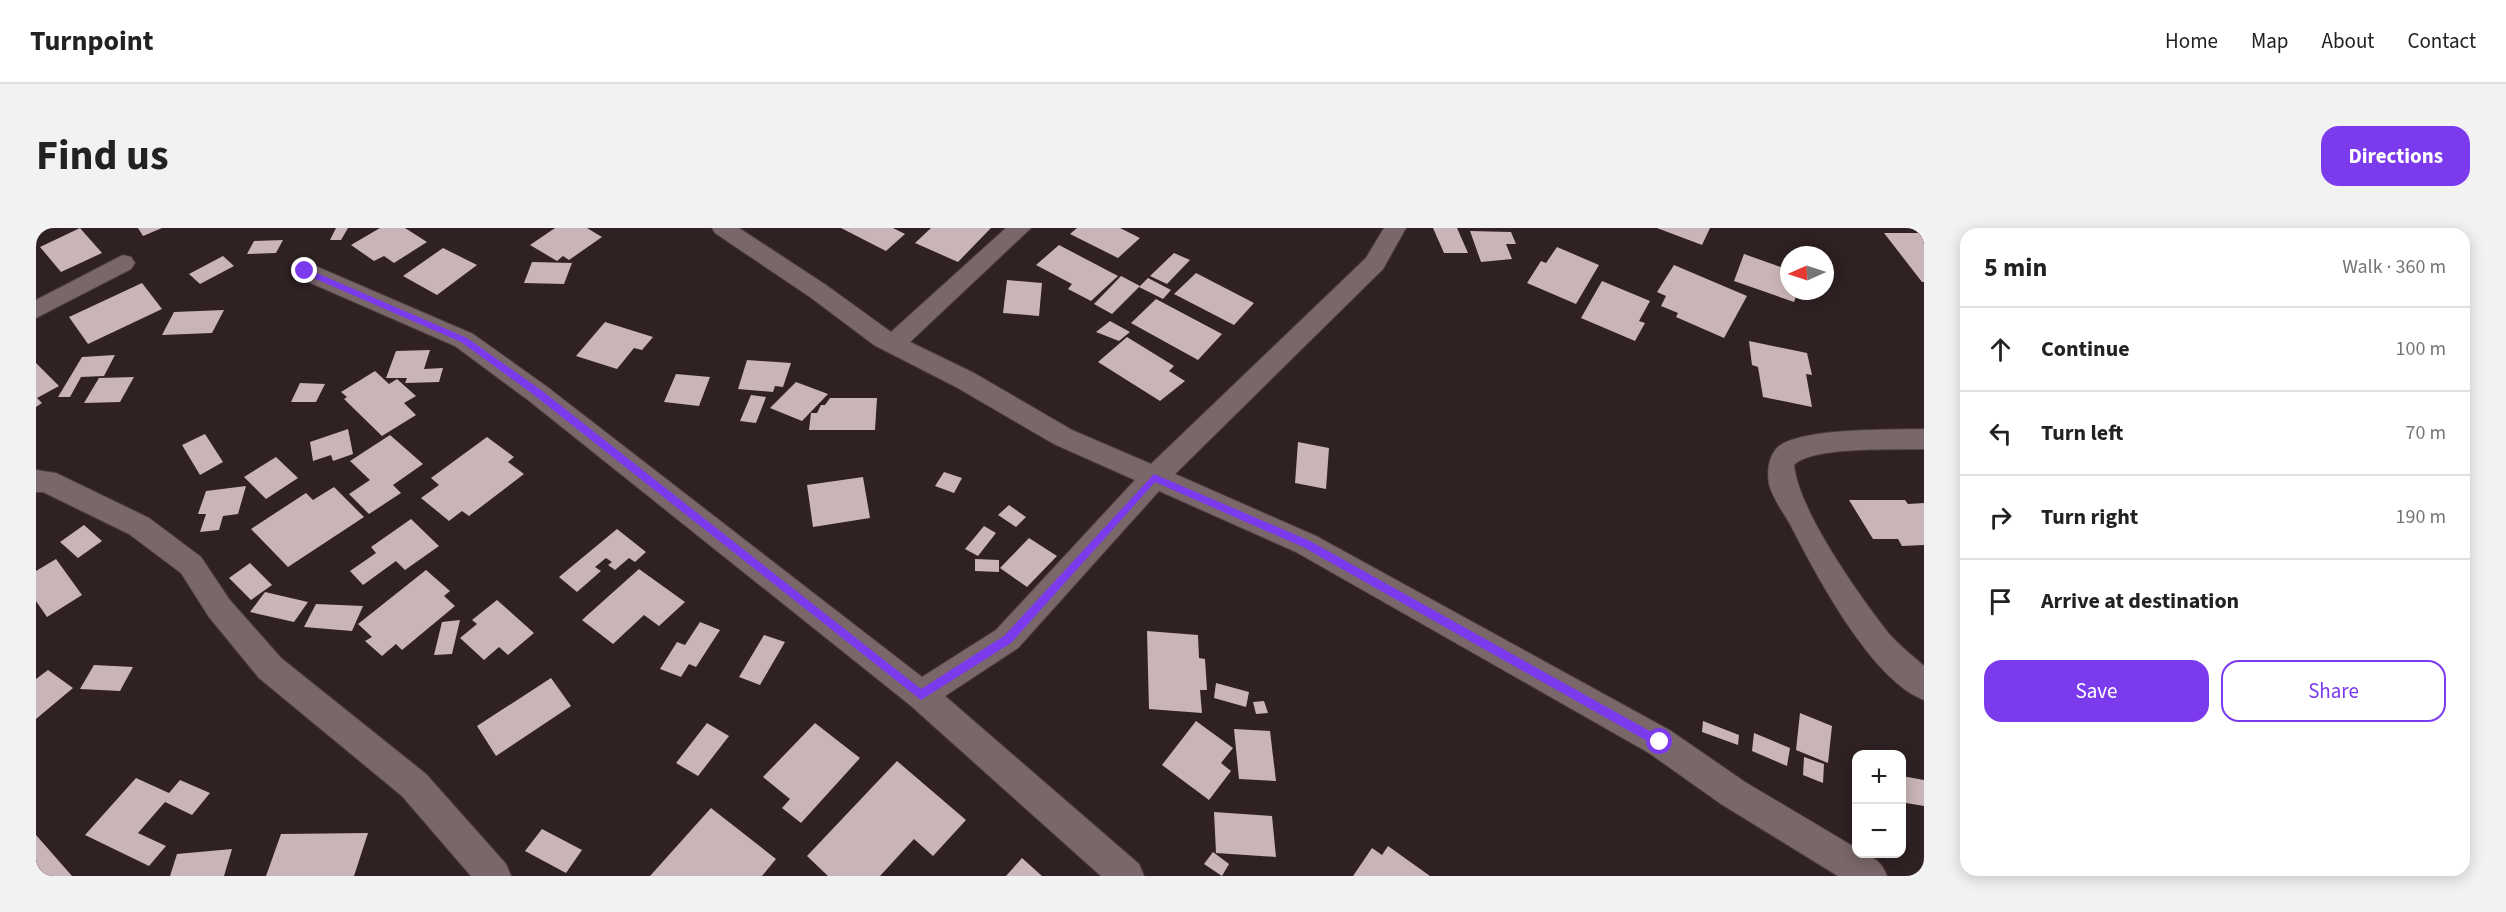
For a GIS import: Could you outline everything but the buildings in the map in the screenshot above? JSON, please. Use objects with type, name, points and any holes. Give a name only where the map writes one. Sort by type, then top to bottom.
[{"type":"street","points":[[723,228],[893,344],[965,380],[1063,437],[1306,544],[1660,742],[1733,793],[1870,876]]},
{"type":"street","points":[[893,344],[1020,228]]},
{"type":"street","points":[[921,695],[1007,639],[1154,478],[1375,263],[1395,228]]},
{"type":"street","points":[[36,310],[123,263]]},
{"type":"street","points":[[305,271],[464,340],[537,393],[921,695],[1127,876]]},
{"type":"street","points":[[1924,439],[1846,441],[1817,445],[1796,449],[1786,456],[1781,465],[1783,486],[1834,580],[1881,646],[1924,686]]},
{"type":"street","points":[[36,481],[46,481],[139,526],[191,565],[219,608],[270,668],[414,785],[494,876]]},
{"type":"route","points":[[305,271],[464,340],[537,393],[921,695],[1007,639],[1154,478],[1306,544],[1660,742]]}]
